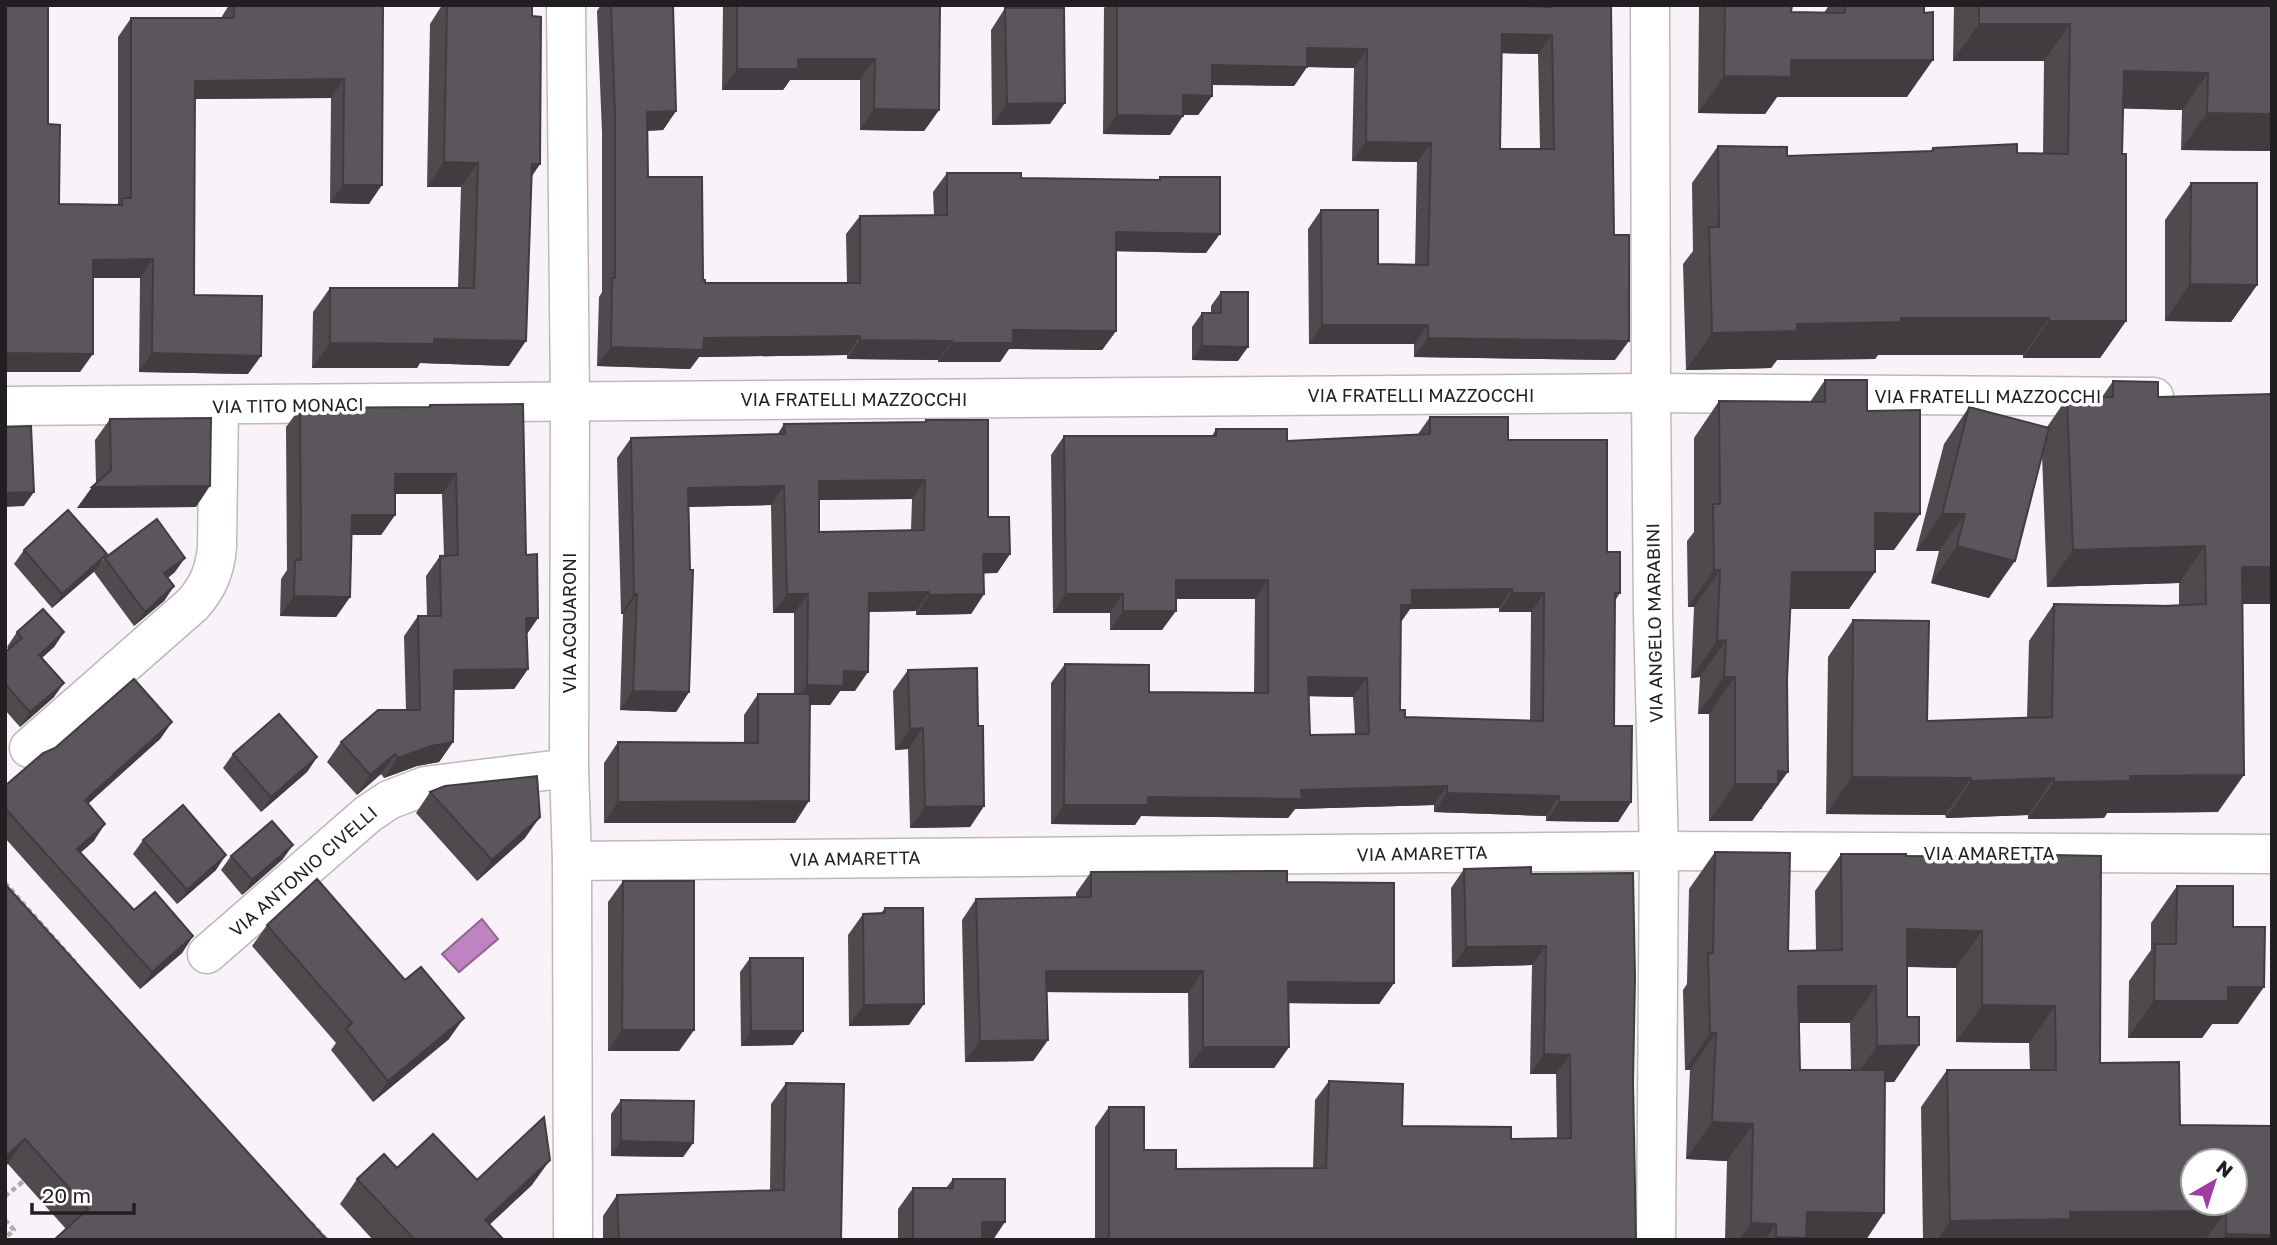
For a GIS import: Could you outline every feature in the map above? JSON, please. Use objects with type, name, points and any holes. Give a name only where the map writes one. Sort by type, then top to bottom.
[{"type":"street","name":"VIA ACQUARONI","points":[[566,5],[573,1240]]},
{"type":"street","name":"VIA ANGELO MARABINI","points":[[1650,5],[1653,615],[1659,851],[1656,1240]]},
{"type":"street","name":"VIA FRATELLI MAZZOCCHI","points":[[570,402],[1651,393],[2189,397]]},
{"type":"street","name":"VIA TITO MONACI","points":[[5,406],[570,402]]},
{"type":"street","points":[[29,748],[192,604],[205,588],[214,567],[217,547],[219,405]]},
{"type":"street","name":"VIA ANTONIO CIVELLI","points":[[207,954],[368,814],[389,800],[425,786],[569,768]]},
{"type":"street","name":"VIA AMARETTA","points":[[572,861],[1659,851],[2272,854]]},
{"type":"path","points":[[5,883],[76,962]]},
{"type":"path","points":[[5,1196],[29,1176]]},
{"type":"path","points":[[5,1220],[14,1230],[5,1238]]},
{"type":"path","points":[[309,1220],[327,1240]]},
{"type":"shaded area","points":[[482,919],[498,939],[459,972],[442,954]]},
{"type":"building","points":[[5,5],[48,5],[48,124],[60,125],[59,204],[122,205],[122,198],[131,198],[131,18],[234,18],[234,5],[383,5],[382,185],[343,185],[344,79],[195,81],[194,295],[262,296],[261,356],[152,353],[153,259],[93,260],[93,354],[5,353]]},
{"type":"building","points":[[447,5],[532,5],[532,16],[541,17],[540,164],[532,164],[526,341],[434,339],[434,344],[330,343],[330,288],[474,288],[478,163],[444,162]]},
{"type":"building","points":[[611,5],[673,5],[676,111],[647,112],[648,177],[702,177],[705,283],[860,283],[860,216],[947,215],[947,173],[1021,173],[1021,178],[1160,180],[1160,177],[1220,177],[1220,234],[1116,232],[1116,331],[1013,330],[1013,343],[860,340],[860,336],[704,338],[703,350],[611,347],[612,278],[615,278],[615,113]]},
{"type":"building","points":[[737,5],[940,5],[939,110],[874,109],[875,59],[798,59],[798,69],[737,69]]},
{"type":"building","points":[[1117,5],[1611,5],[1614,235],[1629,235],[1629,341],[1428,338],[1428,325],[1322,325],[1321,210],[1378,210],[1378,264],[1428,265],[1431,143],[1366,142],[1367,49],[1307,48],[1307,67],[1212,65],[1212,96],[1183,95],[1183,116],[1117,115]],"holes":[[[1502,34],[1552,35],[1554,149],[1500,149]]]},
{"type":"building","points":[[1725,5],[1792,5],[1791,12],[1845,13],[1845,5],[1924,5],[1924,13],[1933,12],[1933,60],[1791,60],[1791,77],[1724,76]]},
{"type":"building","points":[[1979,5],[2272,5],[2272,114],[2207,113],[2208,73],[2124,71],[2122,154],[2126,154],[2126,321],[1901,318],[1901,322],[1797,324],[1797,331],[1712,333],[1709,227],[1719,227],[1718,146],[1787,147],[1787,156],[1933,151],[1933,148],[2017,144],[2017,153],[2068,154],[2070,24],[1979,24]]},
{"type":"building","points":[[1005,8],[1064,8],[1065,103],[1007,104]]},
{"type":"building","points":[[2191,183],[2257,183],[2257,285],[2190,284]]},
{"type":"building","points":[[1221,292],[1248,292],[1248,347],[1202,346],[1202,313],[1221,313]]},
{"type":"building","points":[[1825,380],[1867,380],[1867,411],[1920,410],[1920,514],[1875,513],[1875,572],[1792,572],[1787,679],[1788,772],[1778,771],[1778,784],[1735,784],[1735,677],[1724,677],[1726,640],[1717,641],[1720,570],[1714,570],[1713,504],[1720,504],[1719,401],[1825,402]]},
{"type":"building","points":[[2113,381],[2158,382],[2158,397],[2272,394],[2272,567],[2242,567],[2244,775],[2130,776],[2130,781],[2054,782],[2054,778],[1971,781],[1971,778],[1852,777],[1853,620],[1929,621],[1927,721],[2052,717],[2054,604],[2206,604],[2205,546],[2073,550],[2067,398],[2113,397]]},
{"type":"building","points":[[523,404],[526,555],[537,554],[538,618],[526,618],[528,669],[454,670],[453,742],[431,746],[398,758],[395,754],[370,775],[341,742],[378,710],[420,710],[418,616],[441,616],[440,556],[458,555],[456,474],[395,474],[395,515],[352,515],[350,597],[294,596],[295,560],[301,560],[300,408]]},
{"type":"building","points":[[1969,407],[2049,428],[2015,561],[1957,546],[1965,514],[1942,514]]},
{"type":"building","points":[[1430,417],[1508,417],[1508,440],[1607,440],[1607,552],[1620,552],[1620,593],[1615,593],[1614,726],[1632,726],[1631,802],[1559,802],[1559,796],[1447,793],[1447,786],[1301,790],[1302,799],[1148,797],[1148,805],[1064,805],[1065,664],[1149,665],[1149,692],[1268,693],[1268,580],[1176,580],[1176,611],[1123,611],[1123,594],[1066,594],[1064,436],[1216,436],[1216,429],[1287,429],[1287,441],[1430,434]],"holes":[[[1512,589],[1512,593],[1544,593],[1543,721],[1405,717],[1405,710],[1400,710],[1401,605],[1412,605],[1412,590]],[[1308,677],[1367,678],[1369,734],[1310,735]]]},
{"type":"building","points":[[211,418],[210,486],[92,487],[111,470],[110,419]]},
{"type":"building","points":[[988,420],[988,517],[1009,517],[1010,554],[983,554],[984,594],[869,593],[868,672],[844,671],[843,686],[807,685],[808,594],[787,594],[784,486],[688,488],[690,570],[693,570],[689,692],[633,691],[637,594],[634,594],[631,438],[785,434],[784,424]],"holes":[[[925,480],[924,530],[819,532],[819,481]]]},
{"type":"building","points":[[31,426],[34,492],[5,493],[5,427]]},
{"type":"building","points":[[68,510],[107,554],[62,594],[24,550]]},
{"type":"building","points":[[157,519],[185,558],[164,573],[174,586],[145,612],[105,558]]},
{"type":"building","points":[[43,609],[64,632],[39,655],[64,683],[30,712],[5,684],[5,652],[22,638],[17,632]]},
{"type":"building","points":[[977,668],[978,726],[983,726],[984,806],[925,807],[923,728],[910,729],[908,670]]},
{"type":"building","points":[[134,679],[172,722],[85,800],[105,824],[77,849],[134,910],[155,892],[193,936],[152,972],[5,808],[5,786],[43,753],[55,748]]},
{"type":"building","points":[[758,694],[810,694],[809,801],[618,802],[618,742],[758,743]]},
{"type":"building","points":[[279,714],[317,757],[271,797],[233,754]]},
{"type":"building","points":[[537,776],[540,817],[492,860],[430,792],[445,786]]},
{"type":"building","points":[[183,805],[226,855],[187,890],[143,840]]},
{"type":"building","points":[[272,821],[293,845],[252,880],[231,856]]},
{"type":"building","points":[[1715,852],[1790,853],[1788,951],[1842,950],[1841,854],[2054,858],[2054,855],[2101,856],[2100,1063],[2179,1062],[2180,1125],[2272,1126],[2272,1235],[2226,1234],[2226,1217],[2249,1217],[2249,1147],[2179,1147],[2179,1211],[2070,1212],[2070,1219],[1950,1221],[1947,1070],[2056,1070],[2055,1006],[1982,1005],[1982,931],[1907,929],[1907,1017],[1919,1017],[1919,1045],[1877,1046],[1876,986],[1798,986],[1800,1070],[1885,1070],[1884,1213],[1807,1212],[1806,1238],[1776,1237],[1776,1224],[1751,1223],[1753,1124],[1712,1122],[1716,1033],[1710,1033],[1708,953],[1713,953]]},
{"type":"building","points":[[1531,867],[1531,874],[1633,873],[1636,1240],[1109,1240],[1109,1107],[1144,1107],[1144,1150],[1176,1150],[1176,1169],[1326,1168],[1329,1081],[1403,1084],[1402,1126],[1511,1127],[1511,1139],[1571,1138],[1570,1055],[1544,1054],[1546,946],[1466,947],[1464,869]]},
{"type":"building","points":[[1287,871],[1287,882],[1394,883],[1394,983],[1288,982],[1289,1047],[1203,1047],[1203,971],[1046,971],[1048,1040],[980,1041],[976,899],[1091,897],[1091,872]]},
{"type":"building","points":[[317,879],[405,980],[421,967],[464,1018],[388,1081],[346,1029],[352,1023],[267,925]]},
{"type":"building","points":[[623,881],[694,881],[694,1030],[622,1030]]},
{"type":"building","points":[[5,884],[327,1240],[54,1240],[88,1209],[25,1139],[5,1157]]},
{"type":"building","points":[[2177,886],[2233,886],[2233,927],[2265,927],[2264,987],[2228,987],[2228,1001],[2154,1001],[2155,944],[2176,944]]},
{"type":"building","points":[[885,908],[923,908],[924,1004],[864,1005],[863,914],[885,913]]},
{"type":"building","points":[[750,958],[803,958],[803,1031],[751,1031]]},
{"type":"building","points":[[786,1083],[844,1084],[841,1240],[619,1240],[617,1195],[784,1190]]},
{"type":"building","points":[[621,1100],[694,1101],[693,1143],[621,1141]]},
{"type":"building","points":[[544,1117],[550,1160],[485,1220],[504,1240],[415,1240],[357,1179],[384,1154],[397,1168],[433,1134],[477,1180]]},
{"type":"building","points":[[953,1179],[1005,1179],[1005,1222],[982,1222],[982,1240],[913,1240],[913,1188],[953,1188]]}]
